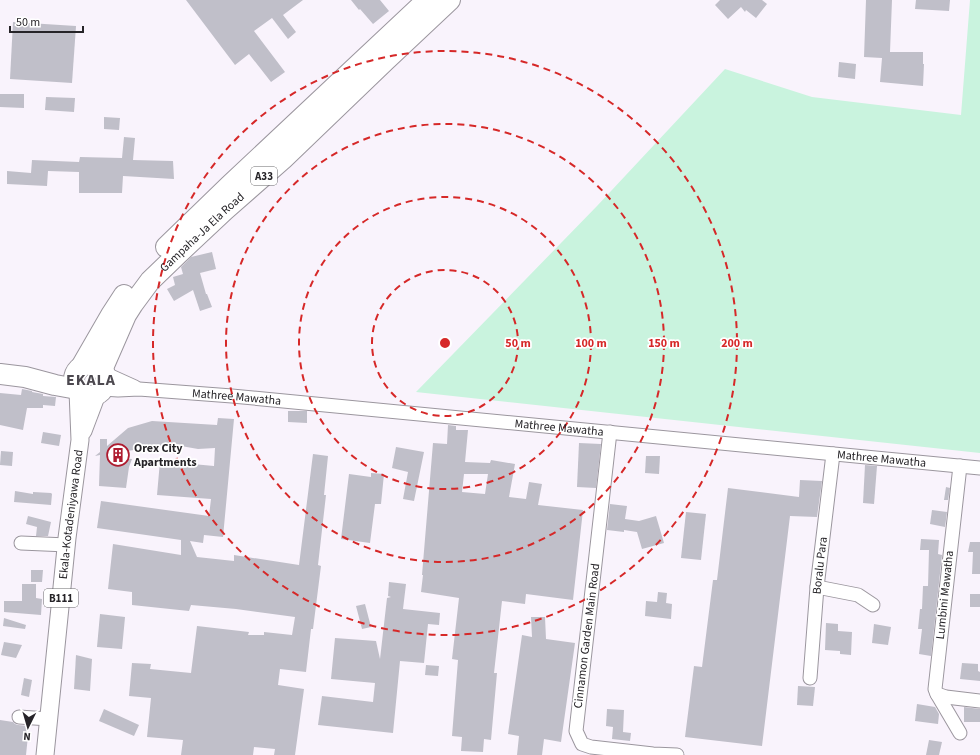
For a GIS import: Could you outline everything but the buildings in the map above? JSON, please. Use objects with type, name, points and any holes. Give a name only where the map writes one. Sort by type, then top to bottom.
[{"type":"highway","name":"Gampaha-Ja Ela Road","points":[[90,381],[111,315],[138,276],[156,256],[230,185],[428,0]]},
{"type":"highway","name":"Gampaha-Ja Ela Road","points":[[90,381],[126,315],[150,281],[225,210],[283,160],[450,0]]},
{"type":"highway","points":[[0,374],[90,381]]},
{"type":"main road","name":"Ekala-Kotadeniyawa Road","points":[[45,755],[67,545],[80,440],[90,381]]},
{"type":"street","name":"Mathree Mawatha","points":[[90,381],[119,381],[139,389],[240,397],[980,468]]},
{"type":"street","name":"Cinnamon Garden Main Road","points":[[610,432],[576,732],[582,744],[591,751],[677,755]]},
{"type":"street","name":"Boralu Para","points":[[810,678],[817,587],[833,454]]},
{"type":"street","name":"Lumbini Mawatha","points":[[937,694],[935,689],[960,466]]},
{"type":"street","points":[[21,543],[67,545]]},
{"type":"street","points":[[817,587],[858,595],[873,605]]},
{"type":"street","points":[[937,694],[946,697],[973,700]]},
{"type":"street","points":[[937,694],[960,734]]},
{"type":"street","points":[[19,717],[49,719]]},
{"type":"green space","points":[[970,0],[980,0],[980,453],[416,392],[597,206],[725,69],[812,97],[961,115]]},
{"type":"place","name":"Orex City Apartments","points":[[118,455]]},
{"type":"district","name":"EKALA","points":[[91,380]]}]
